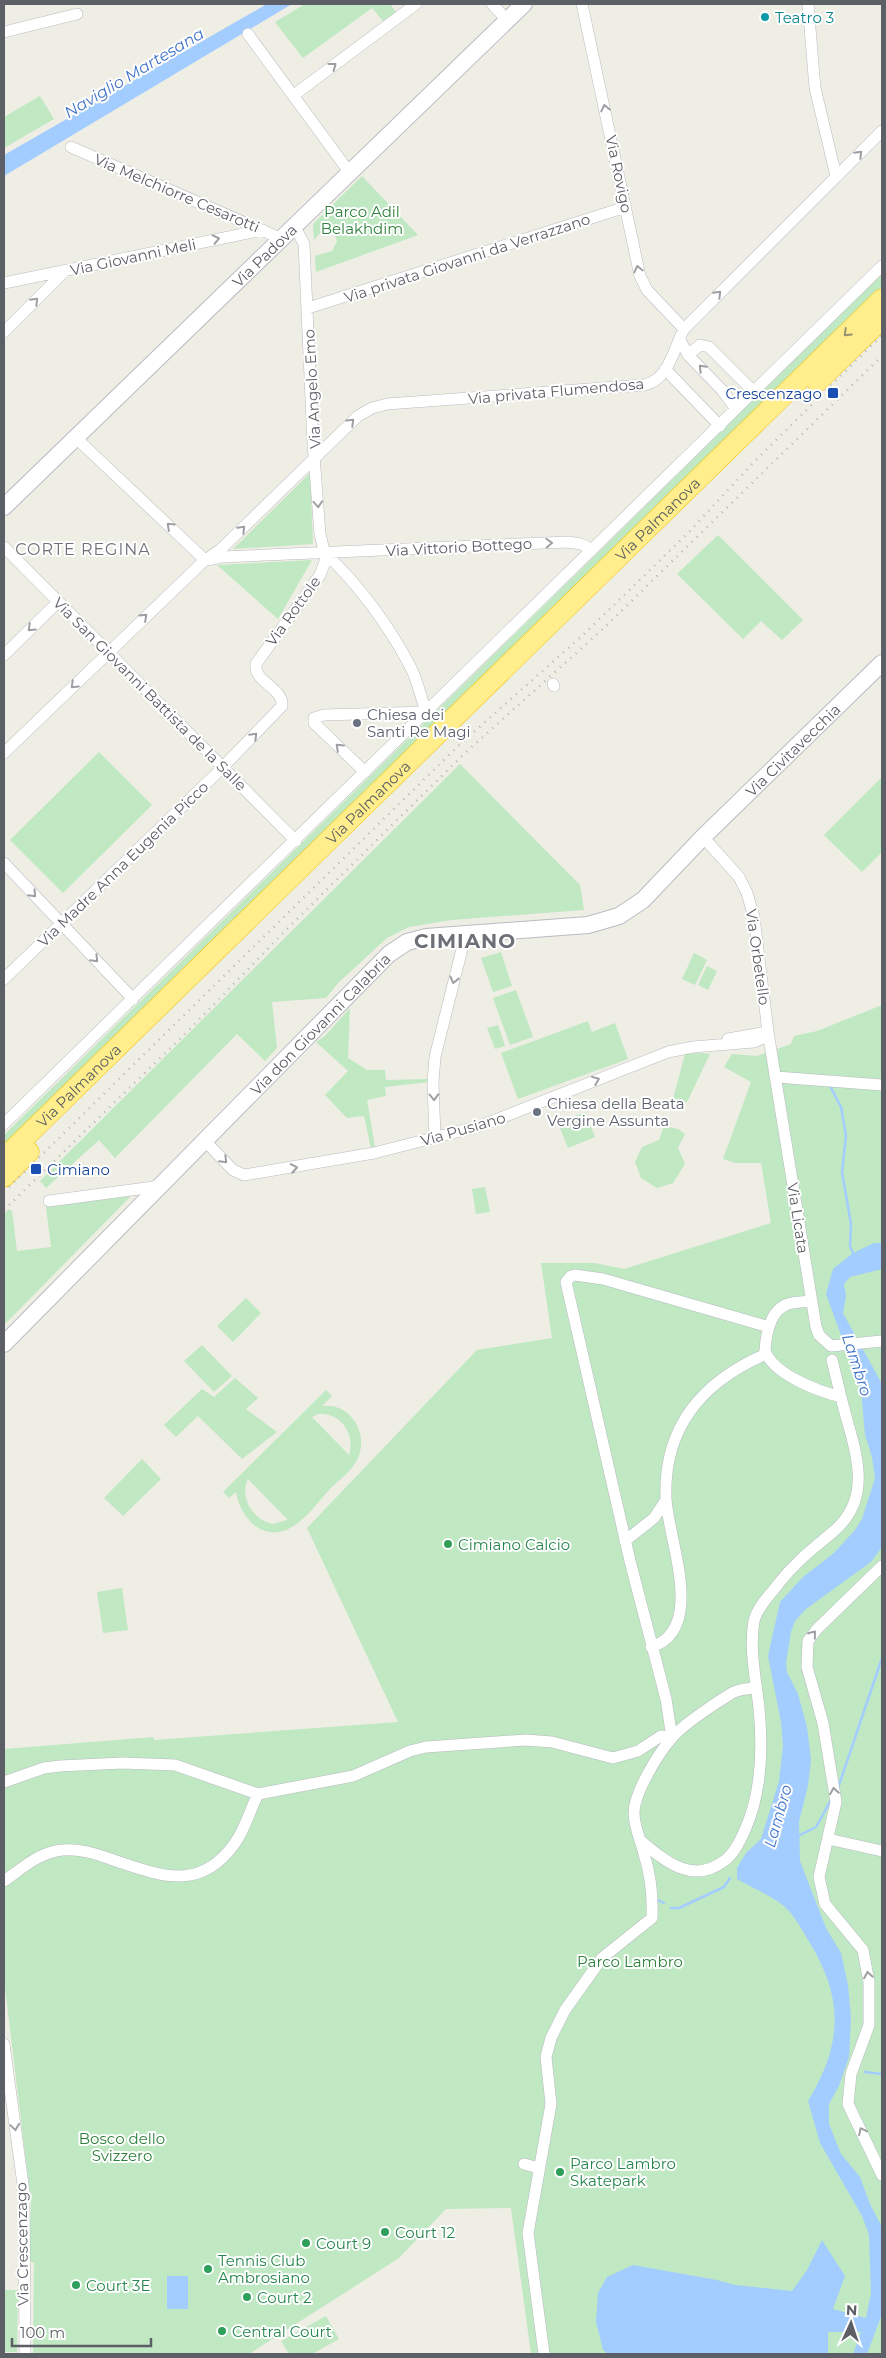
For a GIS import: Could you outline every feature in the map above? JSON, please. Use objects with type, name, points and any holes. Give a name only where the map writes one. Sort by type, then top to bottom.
[{"type":"highway","name":"Via Palmanova","points":[[4,1158],[882,299]]},
{"type":"highway","name":"Via Palmanova","points":[[4,1177],[882,319]]},
{"type":"street","points":[[294,95],[416,4]]},
{"type":"street","points":[[492,4],[507,20]]},
{"type":"street","name":"Via Padova","points":[[4,507],[75,436],[295,227],[524,4]]},
{"type":"street","name":"Via Rovigo","points":[[582,4],[642,282],[682,335],[688,354]]},
{"type":"street","points":[[808,4],[815,88],[836,176]]},
{"type":"street","points":[[4,32],[77,14]]},
{"type":"street","points":[[248,34],[350,173]]},
{"type":"street","name":"Via privata Flumendosa","points":[[4,753],[108,651],[205,560],[220,550],[358,416],[379,406],[644,385],[656,380],[665,370],[682,335],[882,131]]},
{"type":"street","name":"Via Melchiorre Cesarotti","points":[[71,147],[282,239]]},
{"type":"street","name":"Via privata Giovanni da Verrazzano","points":[[308,308],[626,207]]},
{"type":"street","name":"Via Angelo Emo","points":[[295,227],[304,244],[319,530],[325,553]]},
{"type":"street","name":"Via Giovanni Meli","points":[[4,283],[263,230]]},
{"type":"street","name":"Via Palmanova","points":[[5,1121],[296,841],[591,549],[720,426],[882,266]]},
{"type":"street","points":[[4,332],[66,271]]},
{"type":"street","points":[[736,410],[722,390],[688,354],[700,344],[707,346],[754,392]]},
{"type":"street","points":[[665,370],[720,426]]},
{"type":"street","points":[[75,436],[205,560]]},
{"type":"street","name":"Via Vittorio Bottego","points":[[205,560],[222,557],[568,542],[581,544],[591,549]]},
{"type":"street","name":"Via San Giovanni Battista de la Salle","points":[[4,547],[296,841]]},
{"type":"street","points":[[325,553],[345,573],[390,634],[411,669],[426,712],[324,715],[314,718],[314,723],[366,772]]},
{"type":"street","name":"Via Rottole","points":[[282,704],[280,697],[260,678],[255,668],[258,660],[322,572],[326,559],[325,553]]},
{"type":"street","points":[[4,655],[58,602]]},
{"type":"street","name":"Via Civitavecchia","points":[[704,837],[882,663]]},
{"type":"street","name":"Via Madre Anna Eugenia Picco","points":[[4,979],[279,711],[282,704]]},
{"type":"street","name":"Via don Giovanni Calabria","points":[[4,1344],[389,954],[407,942],[420,938],[466,933],[583,926],[611,920],[643,900],[704,837]]},
{"type":"street","name":"Via Orbetello","points":[[704,837],[737,874],[749,898],[757,934],[768,1032]]},
{"type":"street","points":[[4,863],[133,999]]},
{"type":"street","points":[[435,1138],[433,1082],[435,1057],[466,933]]},
{"type":"street","name":"Via Pusiano","points":[[206,1141],[236,1171],[246,1175],[365,1154],[435,1138],[495,1121],[663,1054],[684,1048],[724,1045],[733,1037],[768,1032]]},
{"type":"street","name":"Via Licata","points":[[768,1032],[812,1301],[820,1335],[831,1346],[879,1341]]},
{"type":"street","points":[[776,1077],[882,1085]]},
{"type":"street","points":[[48,1201],[162,1186]]},
{"type":"street","points":[[672,1738],[666,1699],[651,1647],[625,1540],[567,1286],[568,1278],[575,1275],[603,1279],[769,1327]]},
{"type":"street","points":[[812,1301],[781,1307],[774,1314],[769,1327],[766,1354],[774,1363],[795,1379],[841,1398]]},
{"type":"street","points":[[651,1647],[666,1640],[674,1633],[680,1605],[678,1569],[666,1500],[668,1470],[682,1423],[690,1410],[708,1389],[721,1378],[741,1365],[766,1354]]},
{"type":"street","points":[[641,1841],[672,1866],[690,1871],[715,1867],[728,1858],[739,1843],[748,1823],[759,1778],[761,1758],[755,1688],[754,1620],[760,1608],[791,1568],[848,1517],[856,1503],[859,1482],[857,1464],[832,1360]]},
{"type":"street","points":[[625,1540],[654,1518],[666,1500]]},
{"type":"street","points":[[882,1567],[833,1613],[808,1641],[807,1667],[823,1722],[836,1802],[819,1877],[825,1904],[864,1950],[869,1982],[869,2025],[851,2074],[848,2104],[882,2175]]},
{"type":"street","points":[[544,2354],[528,2233],[534,2216],[528,2194],[552,2139],[551,2104],[546,2057],[551,2038],[566,2010],[602,1958],[652,1918],[653,1893],[635,1823],[634,1804],[652,1769],[672,1738],[733,1692],[755,1688]]},
{"type":"street","points":[[4,1782],[44,1768],[60,1766],[122,1763],[174,1765],[258,1794],[353,1776],[410,1751],[445,1744],[526,1740],[613,1758],[638,1751],[661,1736],[672,1738]]},
{"type":"street","points":[[4,1881],[36,1858],[66,1850],[98,1854],[155,1873],[192,1876],[206,1872],[235,1842],[258,1794]]},
{"type":"street","points":[[828,1839],[882,1852]]},
{"type":"street","name":"Via Crescenzago","points":[[4,2044],[24,2192],[25,2354]]},
{"type":"street","points":[[524,2164],[539,2168]]},
{"type":"green space","points":[[305,4],[390,4],[396,12],[383,21],[372,8],[303,58],[275,22]]},
{"type":"green space","points":[[40,96],[54,119],[4,148],[4,117]]},
{"type":"green space","name":"Parco Adil Belakhdim","points":[[362,176],[418,235],[316,272],[315,256],[332,251],[337,241],[335,235],[325,231],[314,240],[313,224]]},
{"type":"green space","points":[[882,274],[882,287],[4,1146],[4,1135]]},
{"type":"green space","points":[[310,473],[313,544],[233,549]]},
{"type":"green space","points":[[718,535],[803,620],[782,640],[761,621],[743,639],[677,574]]},
{"type":"green space","points":[[312,560],[278,619],[217,565]]},
{"type":"green space","points":[[99,752],[152,805],[63,893],[10,840]]},
{"type":"green space","points":[[460,764],[580,885],[584,910],[451,920],[409,927],[387,938],[338,983],[326,998],[272,1002],[277,1048],[265,1061],[237,1034],[115,1158],[99,1140],[46,1188],[40,1181]]},
{"type":"green space","points":[[882,777],[882,852],[862,872],[824,835]]},
{"type":"green space","points":[[501,952],[512,986],[493,992],[481,958]]},
{"type":"green space","points":[[694,953],[707,960],[695,985],[682,979]]},
{"type":"green space","points":[[707,966],[717,971],[708,990],[698,985]]},
{"type":"green space","points":[[516,990],[533,1037],[510,1045],[493,998]]},
{"type":"green space","name":"Parco Lambro","points":[[882,1005],[882,2354],[531,2354],[511,2208],[446,2209],[399,2258],[249,2354],[33,2354],[34,2263],[28,2260],[31,2203],[4,1979],[4,1749],[153,1737],[154,1740],[398,1722],[307,1528],[477,1350],[552,1338],[541,1263],[595,1263],[624,1269],[771,1223],[761,1163],[735,1163],[723,1159],[751,1082],[724,1067],[732,1054],[757,1056],[791,1044],[794,1036],[817,1031]]},
{"type":"green space","points":[[350,1008],[348,1058],[367,1070],[385,1070],[386,1080],[429,1079],[429,1082],[385,1087],[386,1096],[367,1100],[375,1147],[371,1149],[364,1116],[347,1118],[325,1095],[348,1071],[316,1042],[325,1036]]},
{"type":"green space","points":[[588,1021],[592,1032],[615,1023],[628,1059],[518,1099],[501,1053]]},
{"type":"green space","points":[[498,1025],[505,1046],[495,1049],[487,1028]]},
{"type":"green space","points":[[685,1054],[710,1054],[687,1102],[678,1106],[672,1103]]},
{"type":"green space","points":[[585,1112],[595,1137],[568,1148],[558,1123]]},
{"type":"green space","points":[[664,1126],[678,1129],[685,1134],[678,1148],[685,1164],[673,1183],[657,1188],[641,1178],[635,1162],[642,1147],[659,1140]]},
{"type":"green space","points":[[485,1187],[490,1212],[476,1214],[472,1189]]},
{"type":"green space","points":[[131,1196],[4,1325],[4,1214],[9,1209],[12,1211],[17,1251],[51,1247],[46,1207]]},
{"type":"green space","points":[[246,1298],[261,1313],[233,1342],[217,1326]]},
{"type":"green space","points":[[202,1345],[232,1376],[214,1392],[184,1361]]},
{"type":"green space","points":[[235,1378],[258,1398],[246,1409],[277,1432],[242,1459],[198,1416],[176,1437],[164,1425],[202,1389],[214,1397]]},
{"type":"green space","points":[[326,1390],[332,1396],[322,1406],[332,1406],[341,1409],[355,1421],[361,1439],[361,1448],[356,1462],[308,1514],[292,1527],[272,1532],[255,1526],[242,1511],[236,1492],[229,1498],[223,1492]],"holes":[[[318,1414],[326,1414],[333,1417],[344,1426],[350,1439],[349,1455],[312,1417]],[[248,1479],[287,1519],[287,1520],[272,1524],[259,1518],[254,1513],[245,1493]]]},
{"type":"green space","points":[[142,1459],[161,1479],[123,1516],[104,1498]]},
{"type":"green space","points":[[122,1588],[128,1630],[103,1633],[97,1592]]},
{"type":"green space","points":[[4,2290],[18,2290],[17,2352],[4,2352]]},
{"type":"green space","points":[[326,2316],[339,2339],[312,2354],[289,2354],[281,2341]]},
{"type":"water","points":[[267,4],[292,4],[4,176],[4,155]]},
{"type":"water","name":"Lambro","points":[[874,1243],[882,1243],[882,1269],[850,1277],[844,1284],[846,1296],[843,1313],[882,1384],[882,1547],[871,1562],[806,1609],[795,1621],[791,1632],[786,1663],[787,1672],[798,1694],[807,1727],[811,1760],[808,1786],[799,1822],[800,1861],[826,1928],[841,1953],[848,1985],[851,2018],[849,2057],[839,2086],[829,2104],[829,2124],[841,2154],[860,2177],[870,2204],[881,2225],[882,2314],[867,2354],[853,2354],[861,2332],[828,2332],[828,2354],[608,2354],[603,2350],[596,2322],[598,2293],[607,2277],[633,2265],[735,2285],[792,2291],[807,2270],[822,2240],[845,2276],[833,2309],[866,2318],[871,2293],[869,2235],[862,2216],[820,2143],[808,2101],[820,2080],[833,2040],[835,2020],[828,1981],[820,1961],[792,1915],[775,1900],[737,1879],[737,1868],[746,1853],[761,1839],[779,1781],[783,1746],[781,1722],[768,1656],[780,1602],[803,1577],[834,1553],[855,1530],[862,1519],[875,1478],[872,1457],[865,1435],[861,1390],[826,1294],[833,1269],[853,1253]]},
{"type":"water","points":[[167,2276],[188,2276],[188,2309],[167,2309]]},
{"type":"waterway","points":[[830,1086],[841,1107],[846,1136],[842,1172],[851,1224],[850,1246],[854,1255]]},
{"type":"waterway","points":[[838,1788],[882,1658]]},
{"type":"waterway","points":[[798,1836],[816,1827],[831,1800]]},
{"type":"waterway","points":[[671,1908],[679,1908],[724,1887],[730,1878]]},
{"type":"waterway","points":[[656,1899],[664,1903]]},
{"type":"waterway","points":[[865,2072],[882,2074]]},
{"type":"railway","points":[[4,1192],[457,747],[583,635],[689,532],[754,462],[882,335]]},
{"type":"railway","points":[[4,1210],[191,1028],[289,927],[464,754],[604,628],[882,356]]},
{"type":"place","name":"Teatro 3","points":[[765,17]]},
{"type":"place","name":"Crescenzago","points":[[833,393]]},
{"type":"place","name":"Chiesa dei Santi Re Magi","points":[[357,723]]},
{"type":"place","name":"Chiesa della Beata Vergine Assunta","points":[[537,1112]]},
{"type":"place","name":"Cimiano","points":[[36,1169]]},
{"type":"place","name":"Cimiano Calcio","points":[[448,1544]]},
{"type":"place","name":"Parco Lambro Skatepark","points":[[560,2172]]},
{"type":"place","name":"Court 12","points":[[385,2232]]},
{"type":"place","name":"Court 9","points":[[306,2243]]},
{"type":"place","name":"Tennis Club Ambrosiano","points":[[208,2269]]},
{"type":"place","name":"Court 3E","points":[[76,2285]]},
{"type":"place","name":"Court 2","points":[[247,2297]]},
{"type":"place","name":"Central Court","points":[[222,2331]]},
{"type":"district","name":"CORTE REGINA","points":[[83,549]]},
{"type":"district","name":"CIMIANO","points":[[465,941]]},
{"type":"water label","name":"Naviglio Martesana","points":[[134,73]]},
{"type":"park label","name":"Bosco dello Svizzero","points":[[122,2146]]}]
